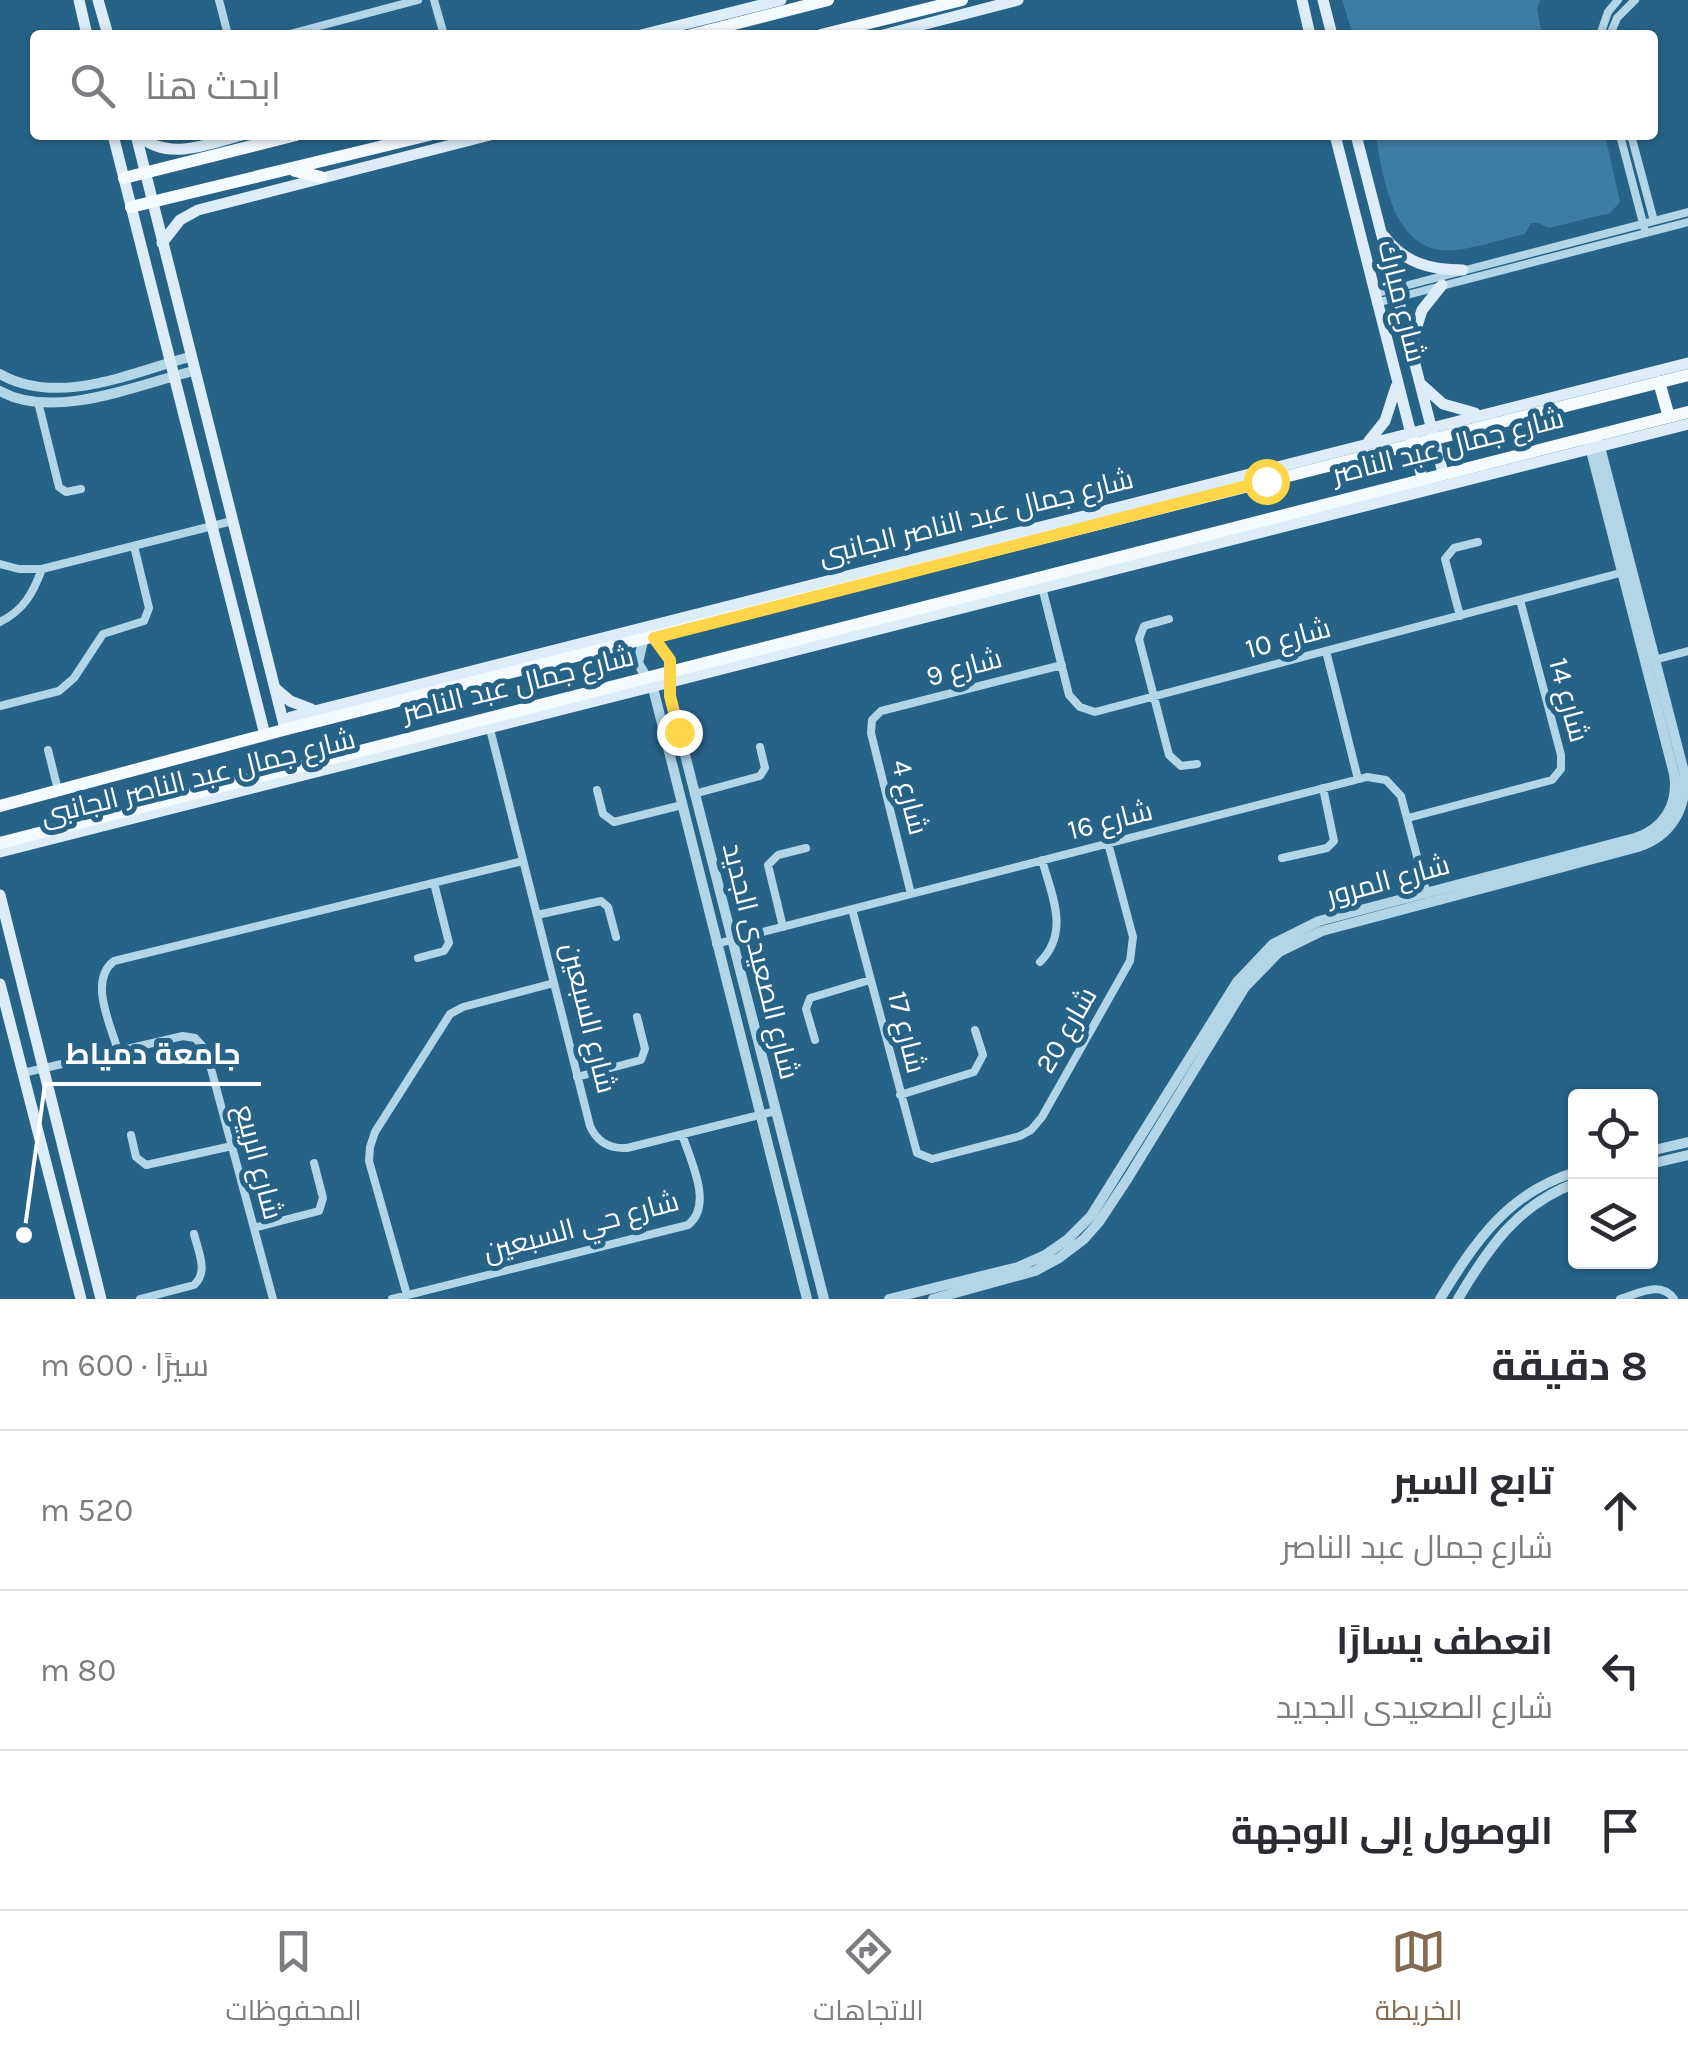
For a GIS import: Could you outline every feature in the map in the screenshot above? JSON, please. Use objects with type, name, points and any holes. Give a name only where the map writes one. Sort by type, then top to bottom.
[{"type":"main road","points":[[79,0],[87,30]]},
{"type":"main road","points":[[98,0],[107,30]]},
{"type":"main road","points":[[662,30],[782,0]]},
{"type":"main road","points":[[711,30],[828,0]]},
{"type":"main road","points":[[841,30],[962,0]]},
{"type":"main road","points":[[901,30],[1018,0]]},
{"type":"main road","points":[[1302,0],[1309,30]]},
{"type":"main road","points":[[1323,0],[1331,30]]},
{"type":"main road","points":[[114,140],[266,735]]},
{"type":"main road","points":[[138,140],[189,357],[286,729]]},
{"type":"main road","points":[[145,140],[156,147],[174,150],[219,140]]},
{"type":"main road","points":[[124,178],[276,140]]},
{"type":"main road","points":[[131,207],[409,140]]},
{"type":"main road","points":[[162,243],[180,220],[198,210],[470,140]]},
{"type":"main road","name":"شارع مبارك","points":[[1336,140],[1424,484]]},
{"type":"main road","name":"شارع مبارك","points":[[1357,140],[1442,473]]},
{"type":"main road","points":[[292,170],[322,177]]},
{"type":"main road","points":[[1380,230],[1410,260],[1464,274]]},
{"type":"main road","points":[[1412,352],[1418,320],[1442,285]]},
{"type":"main road","points":[[1418,378],[1443,404],[1465,412],[1489,412],[1556,403],[1688,363]]},
{"type":"main road","name":"شارع جمال عبد الناصر","points":[[0,806],[421,690],[649,639],[782,598],[973,549],[1556,403],[1688,375]]},
{"type":"main road","points":[[1659,382],[1669,417]]},
{"type":"main road","points":[[1366,444],[1389,412],[1396,383]]},
{"type":"main road","points":[[1432,434],[1489,412]]},
{"type":"main road","name":"شارع جمال عبد الناصر","points":[[0,843],[120,818],[1424,484],[1442,473],[1594,442],[1688,412]]},
{"type":"main road","points":[[671,677],[1042,587],[1424,484],[1594,442],[1688,424]]},
{"type":"main road","name":"شارع جمال عبد الناصر الجانبى","points":[[1169,499],[1366,444],[1411,439]]},
{"type":"main road","name":"شارع جمال عبد الناصر الجانبى","points":[[286,729],[289,718],[421,690],[782,598]]},
{"type":"main road","points":[[274,686],[290,701],[321,710]]},
{"type":"main road","points":[[426,739],[490,728],[545,709]]},
{"type":"main road","name":"شارع جمال عبد الناصر الجانبى","points":[[0,852],[120,818]]},
{"type":"main road","points":[[0,895],[101,1299]]},
{"type":"main road","points":[[0,984],[4,1016],[23,1074],[81,1299]]},
{"type":"street","points":[[219,0],[227,30]]},
{"type":"street","points":[[305,30],[418,0]]},
{"type":"street","points":[[434,0],[443,30]]},
{"type":"street","points":[[1602,30],[1608,12],[1618,0]]},
{"type":"street","points":[[1612,30],[1621,12],[1635,0]]},
{"type":"street","points":[[1621,140],[1644,229]]},
{"type":"street","points":[[1632,140],[1656,226]]},
{"type":"street","points":[[1656,226],[1688,212]]},
{"type":"street","points":[[1375,298],[1656,226],[1688,222]]},
{"type":"street","points":[[1396,293],[1442,285],[1464,274]]},
{"type":"street","points":[[0,374],[23,385],[63,388],[189,357]]},
{"type":"street","points":[[0,391],[38,402],[75,402],[193,371]]},
{"type":"street","points":[[38,402],[59,487],[66,492],[80,489]]},
{"type":"street","name":"شارع المرور","points":[[934,1299],[1021,1276],[1059,1258],[1092,1230],[1243,974],[1282,938],[1319,922],[1428,898],[1635,838],[1661,823],[1672,804],[1675,782],[1650,661],[1594,442]]},
{"type":"street","points":[[0,564],[19,570],[42,569],[232,522]]},
{"type":"street","points":[[1460,616],[1446,556],[1454,548],[1478,542]]},
{"type":"street","points":[[0,706],[59,691],[74,678],[103,634],[144,622],[149,608],[134,546]]},
{"type":"street","points":[[0,622],[28,600],[42,569]]},
{"type":"street","name":"شارع 10","points":[[1042,587],[1069,695],[1085,710],[1100,712],[1627,572]]},
{"type":"street","name":"شارع 14","points":[[1408,818],[1552,780],[1561,769],[1562,759],[1520,600]]},
{"type":"street","points":[[1169,619],[1144,626],[1139,633],[1171,758],[1181,766],[1197,764]]},
{"type":"street","name":"شارع الصعيدى الجديد","points":[[807,1299],[650,682],[638,658],[649,639],[668,655],[670,696],[824,1299]]},
{"type":"street","points":[[1650,661],[1688,651]]},
{"type":"street","points":[[1326,652],[1358,779],[1374,777],[1391,783],[1401,796],[1428,898]]},
{"type":"street","name":"شارع 9","points":[[878,713],[1062,665]]},
{"type":"street","name":"شارع 4","points":[[878,713],[870,730],[911,894]]},
{"type":"street","name":"شارع السبعين","points":[[490,728],[590,1126],[604,1144],[627,1148],[776,1110]]},
{"type":"street","points":[[694,794],[760,776],[765,768],[760,747]]},
{"type":"street","points":[[48,750],[58,790]]},
{"type":"street","name":"شارع 16","points":[[716,944],[1358,779]]},
{"type":"street","points":[[1282,858],[1327,848],[1334,842],[1323,788]]},
{"type":"street","points":[[597,790],[603,814],[614,822],[682,805]]},
{"type":"street","name":"شارع 20","points":[[928,1159],[1020,1136],[1036,1126],[1050,1103],[1132,955],[1131,931],[1108,843]]},
{"type":"street","points":[[783,927],[768,865],[778,855],[806,848]]},
{"type":"street","points":[[1040,962],[1054,944],[1058,924],[1042,860]]},
{"type":"street","points":[[118,1052],[101,984],[103,972],[114,961],[523,861]]},
{"type":"street","points":[[418,958],[444,951],[449,943],[434,883]]},
{"type":"street","points":[[537,916],[600,901],[608,907],[616,937]]},
{"type":"street","name":"شارع 17","points":[[852,909],[913,1146],[928,1159]]},
{"type":"street","points":[[815,1040],[806,1010],[810,998],[870,980]]},
{"type":"street","points":[[407,1295],[370,1161],[375,1132],[450,1014],[554,983]]},
{"type":"street","points":[[578,1077],[641,1060],[646,1048],[638,1017]]},
{"type":"street","points":[[900,1095],[974,1072],[982,1055],[975,1030]]},
{"type":"street","name":"شارع الربيع","points":[[23,1074],[183,1036],[199,1040],[206,1050],[272,1299]]},
{"type":"street","name":"شارع حي السبعين","points":[[392,1299],[688,1225],[698,1216],[701,1202],[682,1134]]},
{"type":"street","points":[[131,1135],[136,1157],[146,1165],[232,1146]]},
{"type":"street","points":[[1658,1149],[1688,1142]]},
{"type":"street","points":[[1658,1162],[1688,1155]]},
{"type":"street","points":[[254,1228],[319,1210],[323,1198],[314,1163]]},
{"type":"street","name":"شارع المرور","points":[[888,1299],[1018,1266],[1045,1255],[1084,1224],[1124,1175]]},
{"type":"street","points":[[1440,1299],[1495,1219],[1537,1187],[1568,1175]]},
{"type":"street","points":[[1458,1299],[1505,1228],[1534,1204],[1568,1187]]},
{"type":"street","points":[[140,1299],[200,1280],[202,1270],[194,1234]]},
{"type":"street","points":[[1620,1299],[1656,1289],[1667,1290],[1674,1299]]},
{"type":"shaded area","points":[[1342,0],[1540,0],[1537,9],[1541,30],[1351,30]]},
{"type":"shaded area","points":[[1377,140],[1606,140],[1620,202],[1610,213],[1549,228],[1531,223],[1525,234],[1465,249],[1435,249],[1405,229],[1395,212]]},
{"type":"place","name":"جامعة دمياط","points":[[24,1235]]},
{"type":"route","points":[[679,732],[670,696],[670,660],[654,638],[1266,481]]}]
